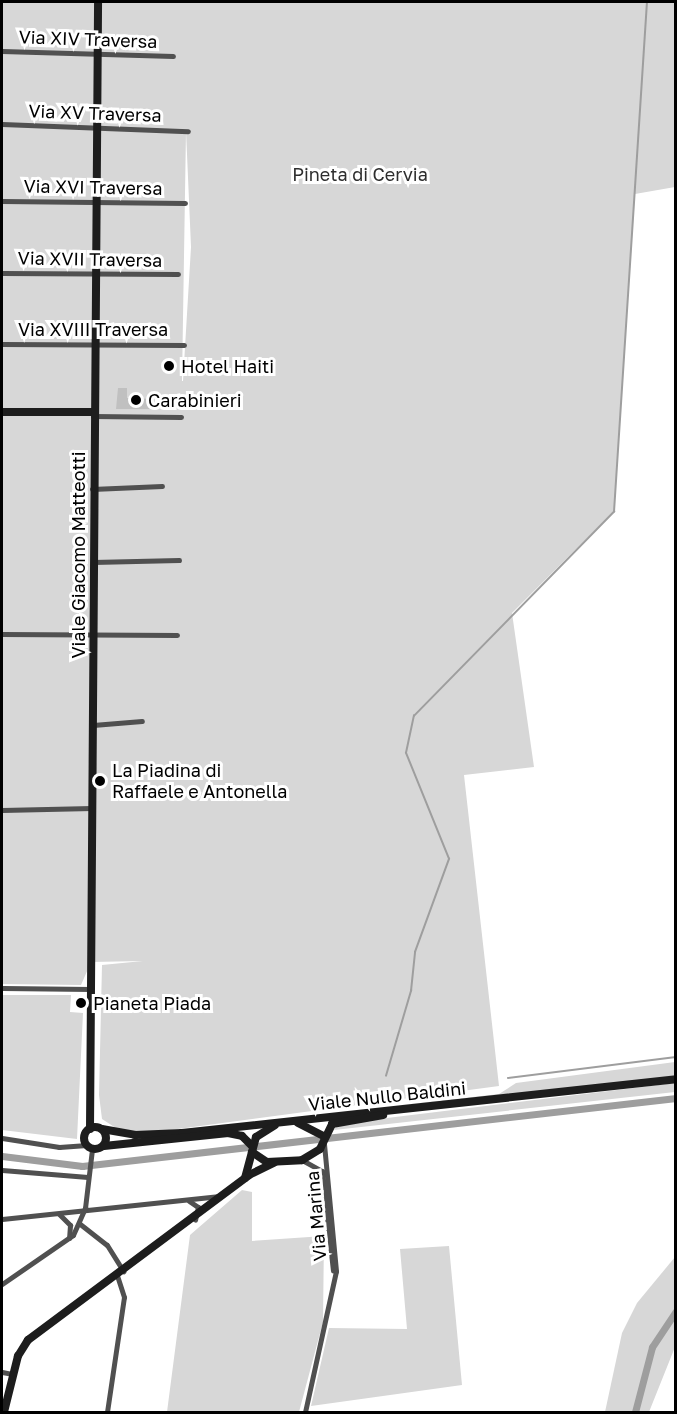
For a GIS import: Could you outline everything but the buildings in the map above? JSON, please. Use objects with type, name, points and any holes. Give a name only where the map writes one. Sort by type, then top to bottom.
[{"type":"street","name":"Viale Giacomo Matteotti","points":[[96,1128],[90,1108],[93,345],[98,2]]},
{"type":"street","name":"Via XIV Traversa","points":[[2,51],[173,56]]},
{"type":"street","name":"Via XV Traversa","points":[[2,124],[188,131]]},
{"type":"street","name":"Via XVI Traversa","points":[[2,201],[184,203]]},
{"type":"street","name":"Via XVII Traversa","points":[[2,273],[178,274]]},
{"type":"street","name":"Via XVIII Traversa","points":[[2,344],[184,345]]},
{"type":"street","points":[[2,412],[181,417]]},
{"type":"street","points":[[92,489],[162,486]]},
{"type":"street","points":[[93,562],[179,560]]},
{"type":"street","points":[[2,634],[177,635]]},
{"type":"street","points":[[93,725],[142,721]]},
{"type":"street","points":[[2,810],[92,808]]},
{"type":"street","points":[[2,988],[91,989]]},
{"type":"street","name":"Viale Nullo Baldini","points":[[96,1128],[135,1135],[432,1107],[675,1080]]},
{"type":"street","points":[[4,1413],[12,1374],[28,1340],[195,1220],[228,1195],[244,1179],[274,1163],[302,1160],[323,1140],[335,1122],[432,1107]]},
{"type":"street","points":[[244,1179],[259,1133],[284,1122],[312,1126],[323,1140]]},
{"type":"street","points":[[96,1128],[104,1146]]},
{"type":"street","points":[[2,1284],[69,1240],[80,1224],[85,1208],[89,1147],[96,1128]]},
{"type":"street","points":[[2,1138],[59,1147],[89,1147],[237,1133],[252,1149],[274,1163]]},
{"type":"street","name":"Via Marina","points":[[305,1413],[334,1285],[323,1140]]},
{"type":"street","name":"Via Marina","points":[[302,1160],[322,1171],[334,1285]]},
{"type":"street","points":[[2,1170],[88,1175]]},
{"type":"street","points":[[2,1219],[85,1208],[228,1195]]},
{"type":"street","points":[[185,1200],[198,1207],[195,1220]]},
{"type":"street","points":[[58,1213],[70,1225],[69,1240]]},
{"type":"street","points":[[80,1224],[107,1245],[120,1273],[124,1296],[107,1413]]},
{"type":"street","points":[[2,1372],[12,1374]]},
{"type":"green space","name":"Pineta di Cervia","points":[[2,2],[675,2],[675,187],[635,194],[614,511],[512,613],[534,767],[464,775],[499,1086],[148,1133],[119,1130],[102,1119],[99,1095],[102,965],[143,961],[91,962],[81,985],[2,984]],"holes":[[[186,131],[191,247],[183,381],[182,381]]]},
{"type":"green space","points":[[2,995],[71,995],[70,1012],[83,1013],[77,1139],[2,1130]]},
{"type":"green space","points":[[675,1062],[675,1077],[393,1106],[499,1094],[516,1083]]},
{"type":"green space","points":[[675,1083],[675,1092],[334,1130],[338,1124]]},
{"type":"green space","points":[[242,1190],[252,1192],[252,1241],[324,1236],[323,1322],[299,1412],[167,1412],[190,1235]]},
{"type":"green space","points":[[449,1246],[462,1385],[311,1406],[329,1328],[407,1329],[400,1249]]},
{"type":"green space","points":[[675,1257],[675,1347],[649,1412],[605,1412],[622,1333],[637,1303]]},
{"type":"waterway","points":[[386,1076],[411,991],[415,952],[449,859],[406,753],[414,716],[614,512],[647,2]]},
{"type":"waterway","points":[[508,1078],[676,1057]]},
{"type":"waterway","points":[[2,1156],[82,1166],[676,1098]]},
{"type":"waterway","points":[[635,1412],[652,1347],[676,1311]]},
{"type":"place","name":"Hotel Haiti","points":[[169,366]]},
{"type":"place","name":"Carabinieri","points":[[136,400]]},
{"type":"place","name":"La Piadina di Raffaele e Antonella","points":[[100,781]]},
{"type":"place","name":"Pianeta Piada","points":[[81,1003]]}]
